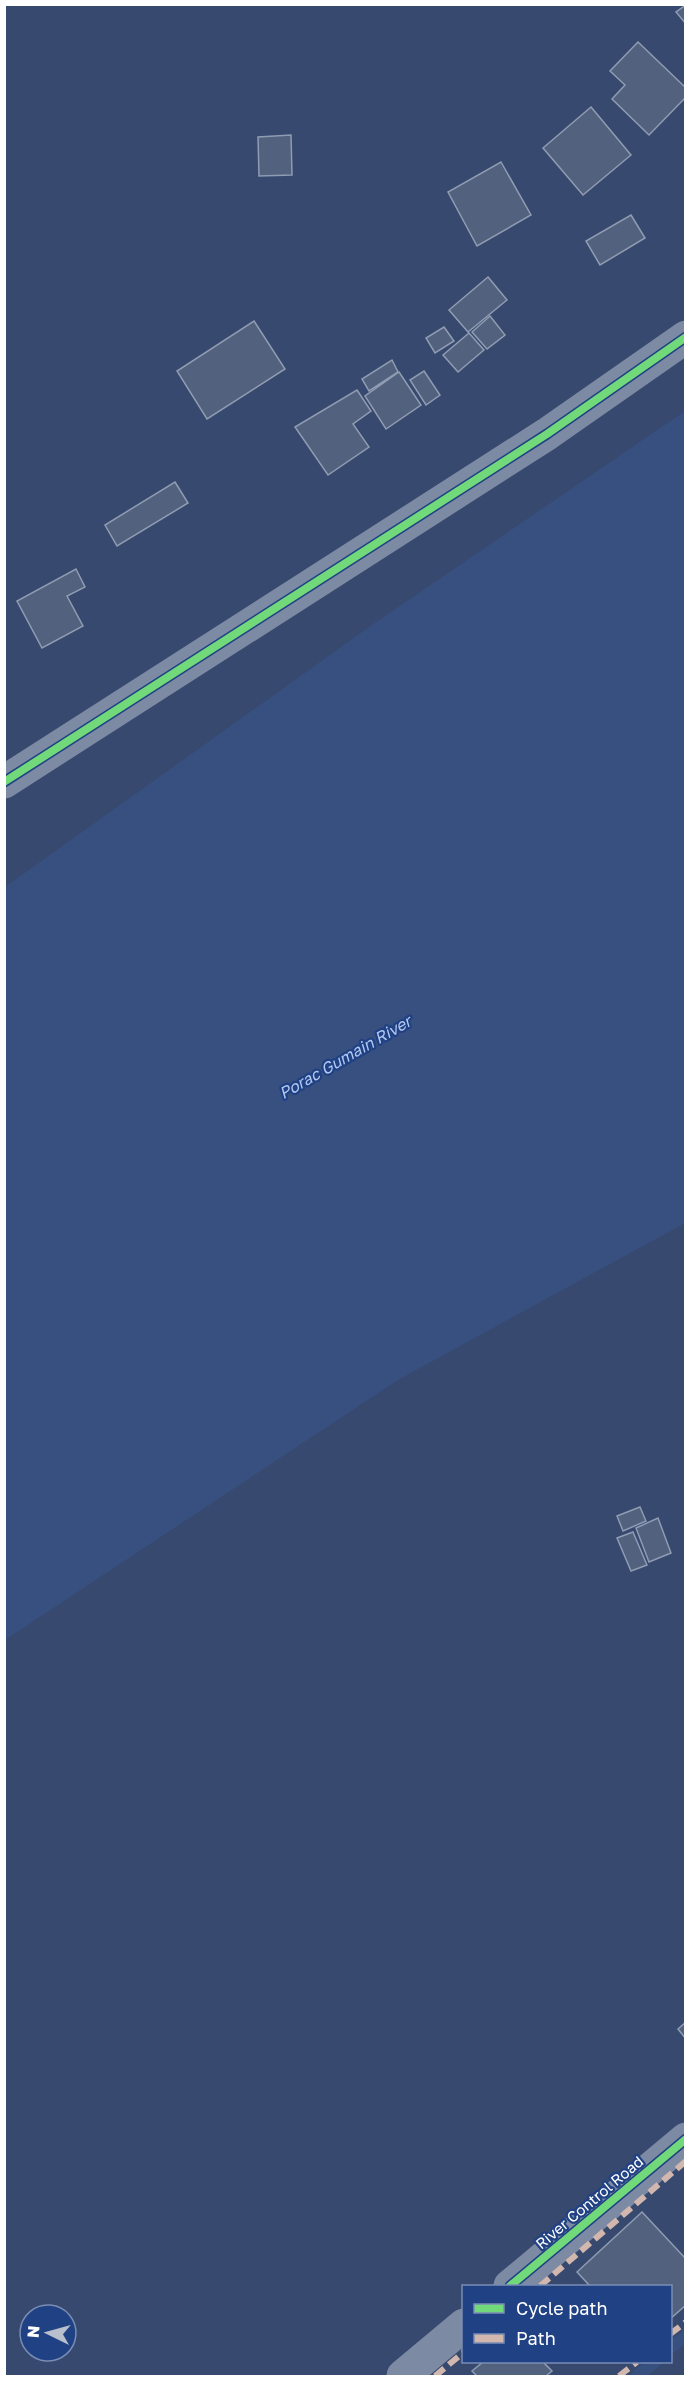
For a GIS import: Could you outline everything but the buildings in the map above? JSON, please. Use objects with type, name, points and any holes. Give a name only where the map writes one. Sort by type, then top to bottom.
[{"type":"street","points":[[4,782],[547,434],[686,337]]},
{"type":"street","name":"River Control Road","points":[[511,2285],[686,2139]]},
{"type":"street","points":[[403,2376],[462,2327]]},
{"type":"water","name":"Porac Gumain River","points":[[685,411],[685,1223],[398,1380],[5,1640],[5,887],[372,625]]},
{"type":"waterway","points":[[672,2346],[686,2336]]},
{"type":"waterway","points":[[637,2376],[654,2363]]},
{"type":"marked path","points":[[541,2285],[686,2161]]},
{"type":"marked path","points":[[672,2332],[686,2322]]},
{"type":"marked path","points":[[435,2376],[462,2354]]},
{"type":"marked path","points":[[619,2376],[636,2363]]},
{"type":"cycle path","points":[[4,782],[547,434],[686,337]]},
{"type":"cycle path","points":[[511,2285],[686,2139]]}]
